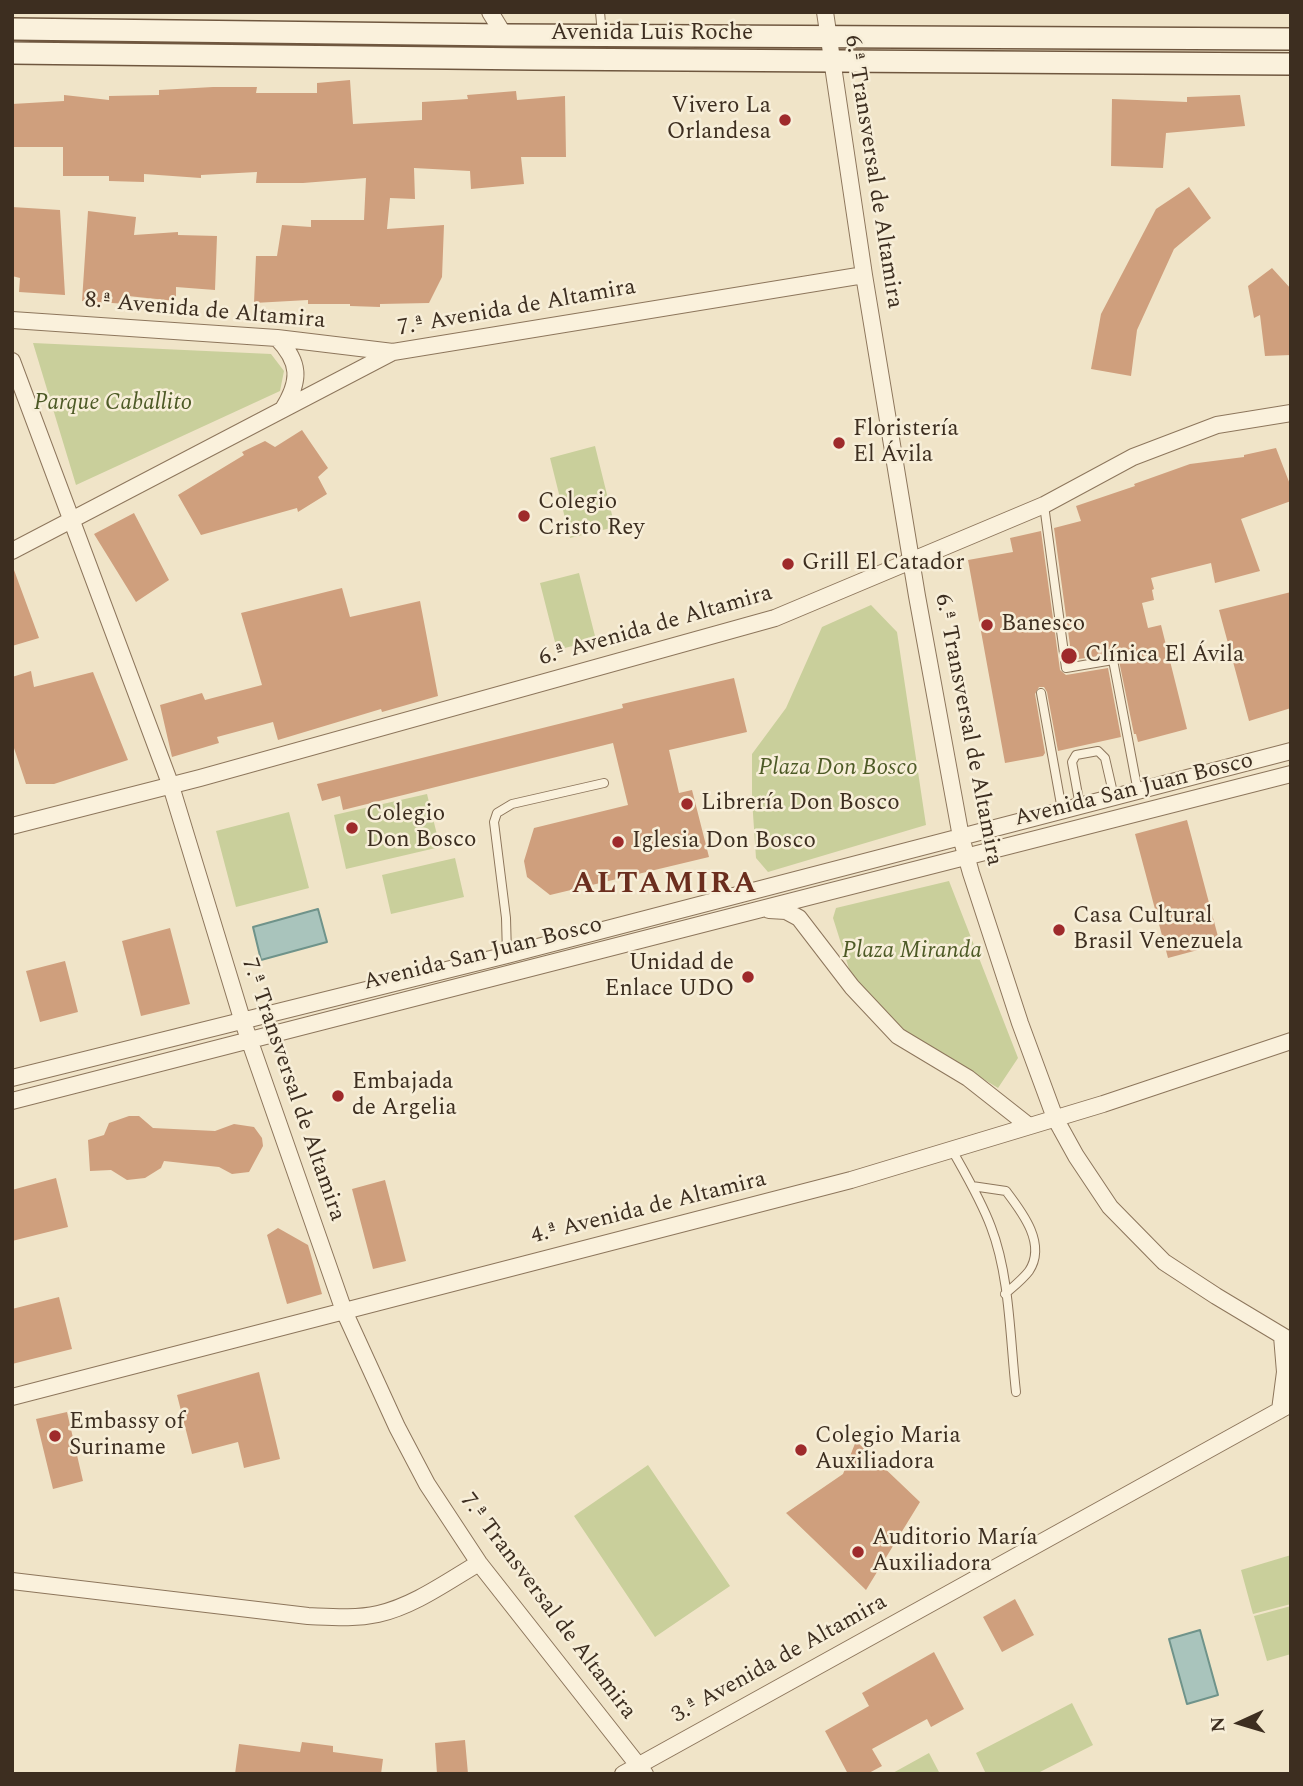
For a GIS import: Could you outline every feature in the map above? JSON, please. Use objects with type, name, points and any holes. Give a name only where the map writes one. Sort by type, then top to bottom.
[{"type":"main road","name":"Avenida Luis Roche","points":[[12,29],[505,35],[1291,39]]},
{"type":"main road","name":"Avenida Luis Roche","points":[[12,53],[1291,64]]},
{"type":"street","points":[[490,12],[505,35]]},
{"type":"street","name":"6.ª Transversal de Altamira","points":[[825,12],[864,275],[961,836],[1020,1023],[1055,1118],[1076,1156],[1110,1207],[1164,1262],[1287,1338]]},
{"type":"street","name":"7.ª Avenida de Altamira","points":[[12,551],[393,352],[864,275]]},
{"type":"street","name":"8.ª Avenida de Altamira","points":[[12,320],[278,338],[393,352]]},
{"type":"street","points":[[278,338],[293,356],[295,366],[294,388],[283,409]]},
{"type":"street","name":"7.ª Transversal de Altamira","points":[[12,361],[171,786],[248,1038],[344,1311],[397,1427],[427,1484],[479,1563],[642,1769]]},
{"type":"street","name":"6.ª Avenida de Altamira","points":[[12,826],[171,786],[775,618],[1044,505],[1133,457],[1217,425],[1291,414]]},
{"type":"street","name":"Avenida San Juan Bosco","points":[[12,1077],[507,955],[1291,751]]},
{"type":"street","name":"Avenida San Juan Bosco","points":[[12,1101],[248,1038],[1291,774]]},
{"type":"street","points":[[760,909],[786,911],[799,918],[852,987],[898,1036],[968,1078],[1029,1126]]},
{"type":"street","name":"4.ª Avenida de Altamira","points":[[12,1397],[838,1184],[1055,1118],[1291,1041]]},
{"type":"street","points":[[1285,1407],[1287,1338]]},
{"type":"street","name":"3.ª Avenida de Altamira","points":[[623,1774],[642,1769],[1285,1407]]},
{"type":"street","points":[[12,1581],[308,1616],[349,1618],[390,1610],[432,1591],[479,1563]]},
{"type":"lane","points":[[600,12],[602,35]]},
{"type":"lane","points":[[1044,505],[1066,668],[1113,660],[1138,792]]},
{"type":"lane","points":[[1041,693],[1062,810]]},
{"type":"lane","points":[[1080,806],[1072,762],[1076,755],[1098,751],[1105,758],[1114,797]]},
{"type":"lane","points":[[510,972],[495,822],[497,813],[512,804],[604,783]]},
{"type":"lane","points":[[952,1150],[992,1229],[1000,1259],[1016,1392]]},
{"type":"lane","points":[[972,1186],[1006,1191],[1032,1234],[1036,1255],[1028,1271],[1005,1294]]},
{"type":"green space","name":"Parque Caballito","points":[[33,343],[271,354],[284,371],[280,391],[76,485]]},
{"type":"green space","points":[[595,446],[615,527],[570,538],[550,458]]},
{"type":"green space","points":[[579,573],[596,640],[557,650],[540,583]]},
{"type":"green space","name":"Plaza Don Bosco","points":[[871,605],[897,632],[926,825],[768,872],[756,858],[752,754],[786,708],[822,627]]},
{"type":"green space","points":[[427,794],[440,847],[346,869],[334,815]]},
{"type":"green space","points":[[289,812],[309,888],[236,907],[216,831]]},
{"type":"green space","points":[[455,858],[464,897],[391,914],[382,875]]},
{"type":"green space","name":"Plaza Miranda","points":[[949,881],[1018,1058],[998,1088],[900,1028],[851,975],[833,918],[836,908]]},
{"type":"green space","points":[[648,1465],[730,1586],[655,1637],[574,1516]]},
{"type":"green space","points":[[1291,1555],[1291,1604],[1253,1614],[1241,1570]]},
{"type":"green space","points":[[1291,1606],[1291,1654],[1267,1661],[1254,1616]]},
{"type":"green space","points":[[1072,1703],[1093,1745],[1036,1774],[986,1774],[976,1753]]},
{"type":"green space","points":[[929,1753],[940,1774],[891,1774]]},
{"type":"water","points":[[318,909],[327,942],[261,960],[253,927]]},
{"type":"water","points":[[1200,1630],[1218,1695],[1187,1704],[1169,1639]]},
{"type":"building","points":[[350,80],[353,124],[422,120],[422,102],[468,99],[467,95],[516,91],[517,100],[565,96],[566,157],[521,157],[524,184],[471,189],[470,171],[414,168],[415,199],[390,198],[387,229],[444,225],[442,277],[429,303],[380,304],[380,307],[308,304],[308,300],[254,303],[256,256],[277,256],[282,225],[311,227],[311,220],[364,220],[366,178],[303,183],[256,183],[257,172],[201,175],[201,178],[144,174],[144,182],[109,181],[109,176],[63,176],[63,147],[12,147],[12,104],[64,101],[64,95],[109,100],[109,96],[159,95],[159,90],[213,87],[257,87],[256,93],[317,93],[317,83]]},
{"type":"building","points":[[1240,95],[1245,126],[1166,133],[1163,168],[1111,166],[1112,99],[1187,102],[1187,97]]},
{"type":"building","points":[[1189,187],[1211,218],[1174,249],[1137,330],[1131,376],[1091,369],[1101,314],[1156,209]]},
{"type":"building","points":[[12,207],[60,210],[65,295],[19,292],[20,278],[12,276]]},
{"type":"building","points":[[88,211],[136,217],[134,235],[178,232],[178,235],[217,236],[215,290],[176,287],[176,301],[128,296],[127,304],[82,301]]},
{"type":"building","points":[[1272,268],[1291,289],[1291,355],[1265,356],[1260,315],[1254,318],[1248,286]]},
{"type":"building","points":[[302,430],[328,468],[318,477],[327,494],[298,512],[297,508],[201,535],[178,495],[244,455],[242,452],[265,441],[275,447]]},
{"type":"building","points":[[1276,448],[1291,487],[1291,501],[1241,519],[1260,571],[1215,583],[1211,563],[1151,578],[1154,600],[1142,603],[1148,628],[1161,625],[1187,729],[1138,742],[1118,656],[1112,654],[1072,660],[1054,528],[1081,521],[1076,506],[1135,486],[1134,484],[1190,464],[1244,457]]},
{"type":"building","points":[[134,513],[169,580],[136,602],[94,534]]},
{"type":"building","points":[[1041,531],[1060,670],[1066,675],[1108,668],[1121,737],[1058,751],[1047,692],[1044,687],[1039,687],[1035,694],[1045,753],[1043,756],[1005,763],[968,560],[1013,552],[1010,538]]},
{"type":"building","points":[[14,570],[39,638],[12,646],[12,571]]},
{"type":"building","points":[[342,588],[350,617],[420,601],[438,696],[382,712],[381,709],[278,740],[273,722],[217,737],[219,743],[172,757],[160,705],[202,693],[205,700],[262,685],[241,613]]},
{"type":"building","points":[[1291,592],[1291,708],[1249,721],[1219,610]]},
{"type":"building","points":[[31,671],[34,687],[93,672],[128,760],[54,784],[26,784],[12,742],[12,677]]},
{"type":"building","points":[[734,678],[747,732],[669,750],[679,793],[692,790],[709,857],[550,895],[527,877],[524,861],[534,828],[628,805],[613,743],[343,810],[340,796],[322,801],[317,784],[623,708],[622,704]]},
{"type":"building","points":[[1187,820],[1220,944],[1168,958],[1135,834]]},
{"type":"building","points":[[170,928],[190,1004],[141,1016],[122,941]]},
{"type":"building","points":[[65,961],[78,1012],[40,1022],[26,971]]},
{"type":"building","points":[[129,1116],[139,1116],[153,1128],[215,1131],[234,1124],[254,1127],[262,1138],[263,1146],[249,1172],[232,1174],[219,1167],[164,1161],[161,1168],[145,1178],[127,1180],[111,1170],[90,1171],[88,1140],[104,1135],[109,1123]]},
{"type":"building","points":[[56,1178],[68,1227],[12,1241],[12,1190]]},
{"type":"building","points":[[385,1180],[406,1261],[373,1269],[352,1189]]},
{"type":"building","points":[[278,1228],[308,1245],[322,1294],[287,1304],[267,1235]]},
{"type":"building","points":[[59,1297],[72,1349],[12,1364],[12,1309]]},
{"type":"building","points":[[259,1372],[280,1459],[244,1468],[238,1442],[192,1454],[177,1395]]},
{"type":"building","points":[[67,1412],[83,1481],[53,1489],[36,1419]]},
{"type":"building","name":"Auditorio María Auxiliadora","points":[[856,1441],[920,1502],[866,1590],[786,1513],[843,1474]]},
{"type":"building","points":[[1015,1599],[1034,1635],[1002,1652],[983,1617]]},
{"type":"building","points":[[934,1652],[964,1709],[931,1727],[927,1719],[872,1749],[882,1766],[867,1774],[848,1774],[825,1731],[869,1706],[862,1693]]},
{"type":"building","points":[[465,1740],[468,1774],[437,1774],[435,1743]]},
{"type":"building","points":[[302,1742],[333,1746],[333,1752],[383,1759],[381,1774],[235,1774],[239,1744],[300,1752]]},
{"type":"place","name":"Vivero La Orlandesa","points":[[785,120]]},
{"type":"place","name":"Floristería El Ávila","points":[[839,443]]},
{"type":"place","name":"Colegio Cristo Rey","points":[[524,516]]},
{"type":"place","name":"Grill El Catador","points":[[788,564]]},
{"type":"place","name":"Banesco","points":[[987,625]]},
{"type":"place","name":"Clínica El Ávila","points":[[1069,656]]},
{"type":"place","name":"Librería Don Bosco","points":[[687,804]]},
{"type":"place","name":"Colegio Don Bosco","points":[[352,828]]},
{"type":"place","name":"Iglesia Don Bosco","points":[[618,842]]},
{"type":"place","name":"Casa Cultural Brasil Venezuela","points":[[1059,930]]},
{"type":"place","name":"Unidad de Enlace UDO","points":[[748,977]]},
{"type":"place","name":"Embajada de Argelia","points":[[338,1096]]},
{"type":"place","name":"Embassy of Suriname","points":[[55,1436]]},
{"type":"place","name":"Colegio Maria Auxiliadora","points":[[801,1450]]},
{"type":"place","name":"Auditorio María Auxiliadora","points":[[858,1552]]},
{"type":"district","name":"ALTAMIRA","points":[[665,886]]}]
